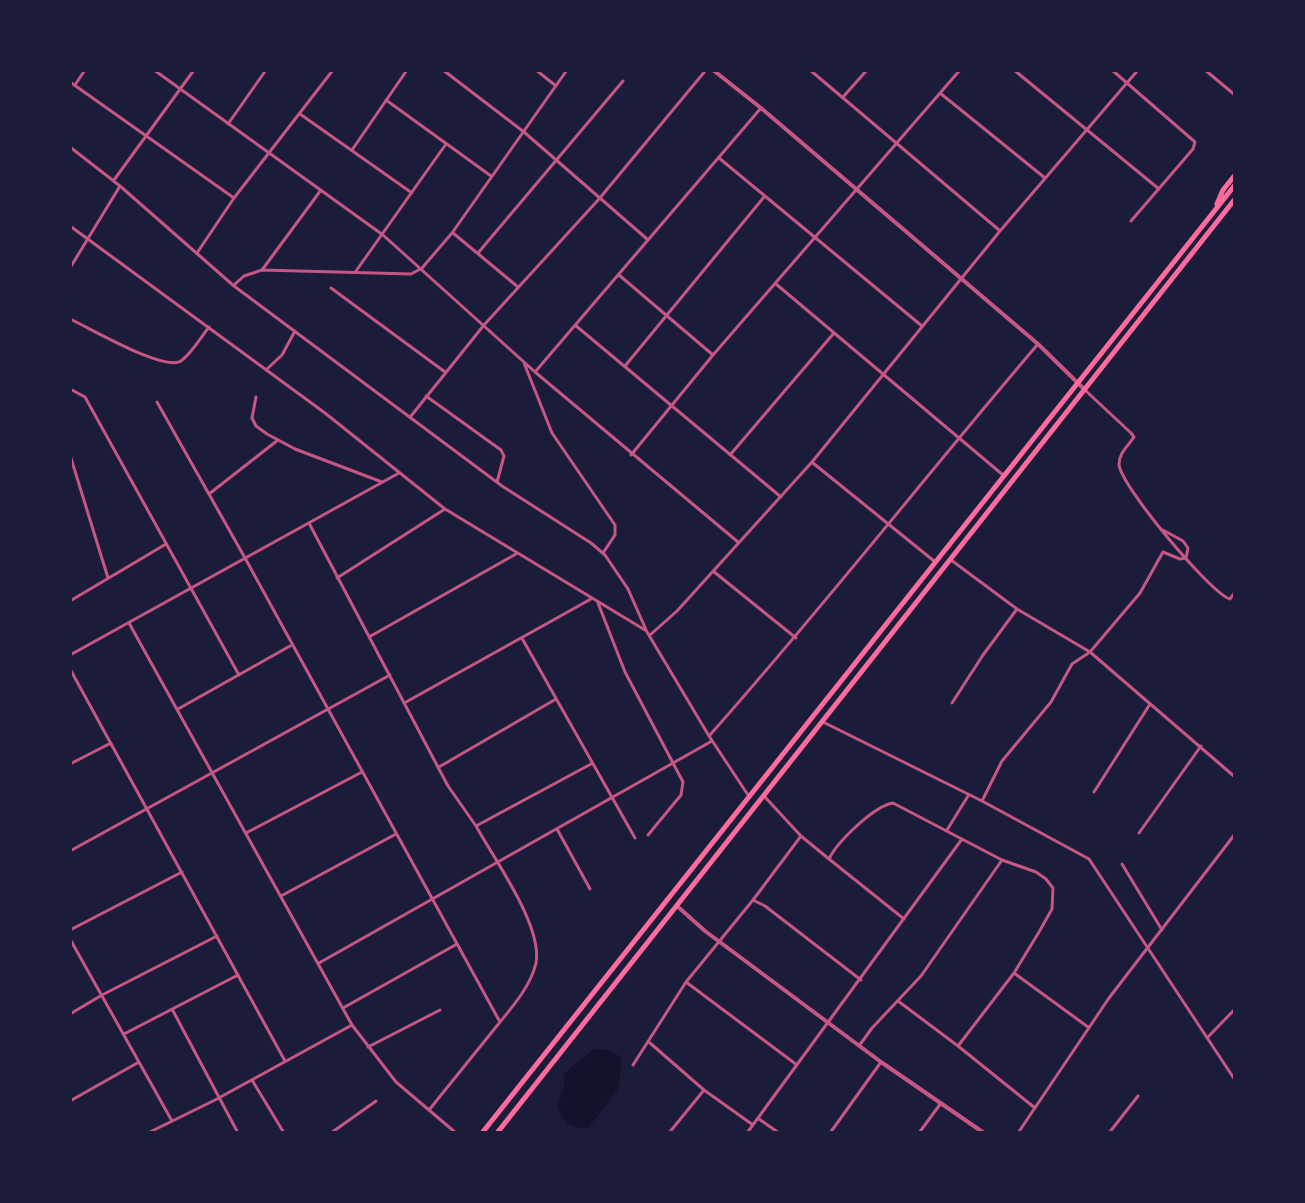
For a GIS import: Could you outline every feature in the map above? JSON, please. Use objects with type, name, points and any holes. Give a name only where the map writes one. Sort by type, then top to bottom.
[{"type":"main road","points":[[1215,209],[1223,190],[1235,175]]},
{"type":"main road","points":[[482,1133],[1235,185]]},
{"type":"main road","points":[[497,1133],[1235,199]]},
{"type":"main road","points":[[1224,214],[1235,206]]},
{"type":"street","points":[[75,85],[85,70]]},
{"type":"street","points":[[154,70],[383,235],[535,372],[738,542]]},
{"type":"street","points":[[114,180],[194,70]]},
{"type":"street","points":[[228,124],[266,70]]},
{"type":"street","points":[[197,253],[234,198],[333,70]]},
{"type":"street","points":[[352,150],[407,70]]},
{"type":"street","points":[[443,70],[524,132],[647,239]]},
{"type":"street","points":[[536,70],[556,86]]},
{"type":"street","points":[[234,286],[244,276],[262,270],[411,274],[422,268],[452,233],[567,70]]},
{"type":"street","points":[[411,416],[484,325],[599,199],[706,70]]},
{"type":"street","points":[[713,70],[1038,344],[1131,433],[1134,437],[1120,456],[1120,473],[1209,585],[1235,602]]},
{"type":"street","points":[[810,70],[1000,231]]},
{"type":"street","points":[[843,97],[867,70]]},
{"type":"street","points":[[631,455],[671,404],[960,70]]},
{"type":"street","points":[[1014,70],[1159,189]]},
{"type":"street","points":[[1112,70],[1195,142],[1193,149],[1131,221]]},
{"type":"street","points":[[649,633],[670,619],[812,462],[1000,231],[1138,70]]},
{"type":"street","points":[[1205,70],[1235,95]]},
{"type":"street","points":[[478,253],[623,81]]},
{"type":"street","points":[[70,82],[234,198]]},
{"type":"street","points":[[940,93],[1045,178]]},
{"type":"street","points":[[386,100],[491,176]]},
{"type":"street","points":[[535,372],[761,108]]},
{"type":"street","points":[[300,114],[412,193]]},
{"type":"street","points":[[355,271],[446,144]]},
{"type":"street","points":[[70,147],[114,180],[234,286],[497,482],[603,553],[628,589],[649,633],[709,736],[748,795]]},
{"type":"street","points":[[719,158],[922,326]]},
{"type":"street","points":[[70,268],[120,186]]},
{"type":"street","points":[[262,270],[321,190]]},
{"type":"street","points":[[625,366],[764,197]]},
{"type":"street","points":[[70,226],[371,448],[445,509],[649,633]]},
{"type":"street","points":[[452,233],[518,287]]},
{"type":"street","points":[[619,275],[713,355]]},
{"type":"street","points":[[776,284],[1003,475]]},
{"type":"street","points":[[331,288],[445,372]]},
{"type":"street","points":[[70,319],[140,353],[172,364],[181,361],[209,327]]},
{"type":"street","points":[[575,325],[781,497]]},
{"type":"street","points":[[265,370],[282,355],[295,331]]},
{"type":"street","points":[[730,455],[834,333]]},
{"type":"street","points":[[709,736],[796,638],[1038,344]]},
{"type":"street","points":[[523,361],[552,433],[615,525],[615,535],[603,553]]},
{"type":"street","points":[[70,389],[85,397],[239,675]]},
{"type":"street","points":[[426,396],[501,450],[504,456],[497,482]]},
{"type":"street","points":[[256,397],[252,410],[256,426],[278,440],[382,482]]},
{"type":"street","points":[[157,402],[500,1022]]},
{"type":"street","points":[[209,494],[278,440]]},
{"type":"street","points":[[70,455],[108,578]]},
{"type":"street","points":[[812,462],[934,561]]},
{"type":"street","points":[[70,655],[190,587],[310,525],[399,473]]},
{"type":"street","points":[[336,578],[445,509]]},
{"type":"street","points":[[310,525],[459,806],[476,826],[531,929],[536,962],[526,987],[429,1110]]},
{"type":"street","points":[[1163,530],[1183,541],[1188,548],[1186,558]]},
{"type":"street","points":[[70,601],[166,544]]},
{"type":"street","points":[[982,801],[1002,761],[1051,702],[1072,664],[1090,652],[1140,593],[1163,552],[1186,558]]},
{"type":"street","points":[[369,637],[518,553]]},
{"type":"street","points":[[951,560],[1017,609],[1090,652],[1235,777]]},
{"type":"street","points":[[713,571],[796,638]]},
{"type":"street","points":[[1230,599],[1235,592]]},
{"type":"street","points":[[405,703],[523,640],[591,599]]},
{"type":"street","points":[[598,603],[625,672],[674,762],[684,789],[648,835]]},
{"type":"street","points":[[952,703],[1017,609]]},
{"type":"street","points":[[129,623],[352,1025],[396,1082],[456,1133]]},
{"type":"street","points":[[523,640],[635,838]]},
{"type":"street","points":[[178,709],[291,646]]},
{"type":"street","points":[[70,669],[285,1061]]},
{"type":"street","points":[[70,851],[390,675]]},
{"type":"street","points":[[70,685],[76,682]]},
{"type":"street","points":[[439,767],[556,699]]},
{"type":"street","points":[[1094,792],[1150,703]]},
{"type":"street","points":[[822,722],[982,801],[1089,859],[1235,1080]]},
{"type":"street","points":[[319,963],[712,741]]},
{"type":"street","points":[[70,764],[111,743]]},
{"type":"street","points":[[1139,833],[1201,746]]},
{"type":"street","points":[[476,826],[591,764]]},
{"type":"street","points":[[246,833],[362,772]]},
{"type":"street","points":[[764,796],[801,836],[904,919]]},
{"type":"street","points":[[947,830],[968,796]]},
{"type":"street","points":[[829,859],[864,821],[886,804],[899,805],[1002,860],[1046,879],[1053,888],[1052,909],[1014,973],[958,1046]]},
{"type":"street","points":[[556,828],[590,889]]},
{"type":"street","points":[[281,896],[396,834]]},
{"type":"street","points":[[1018,1133],[1088,1027],[1235,834]]},
{"type":"street","points":[[633,1065],[686,982],[801,836]]},
{"type":"street","points":[[747,1133],[963,839]]},
{"type":"street","points":[[859,1046],[931,962],[1002,860]]},
{"type":"street","points":[[1122,864],[1162,930]]},
{"type":"street","points":[[70,930],[182,872]]},
{"type":"street","points":[[753,900],[861,980]]},
{"type":"street","points":[[677,906],[718,941],[859,1046],[984,1133]]},
{"type":"street","points":[[70,1014],[217,936]]},
{"type":"street","points":[[70,939],[172,1121]]},
{"type":"street","points":[[343,1008],[457,944]]},
{"type":"street","points":[[1014,973],[1088,1027]]},
{"type":"street","points":[[124,1034],[238,975]]},
{"type":"street","points":[[686,982],[797,1065]]},
{"type":"street","points":[[898,1001],[1035,1108]]},
{"type":"street","points":[[172,1009],[238,1133]]},
{"type":"street","points":[[1207,1038],[1235,1009]]},
{"type":"street","points":[[368,1047],[440,1010]]},
{"type":"street","points":[[148,1133],[352,1025]]},
{"type":"street","points":[[649,1042],[704,1090],[753,1125]]},
{"type":"street","points":[[70,1101],[139,1062]]},
{"type":"street","points":[[830,1133],[881,1062]]},
{"type":"street","points":[[252,1080],[284,1133]]},
{"type":"street","points":[[669,1133],[704,1090]]},
{"type":"street","points":[[1109,1133],[1138,1096]]},
{"type":"street","points":[[331,1133],[376,1101]]},
{"type":"street","points":[[919,1133],[941,1103]]},
{"type":"street","points":[[759,1119],[779,1133]]},
{"type":"shaded area","points":[[594,1049],[609,1050],[622,1058],[618,1089],[588,1128],[576,1127],[565,1121],[557,1106],[565,1082],[563,1076]]}]
